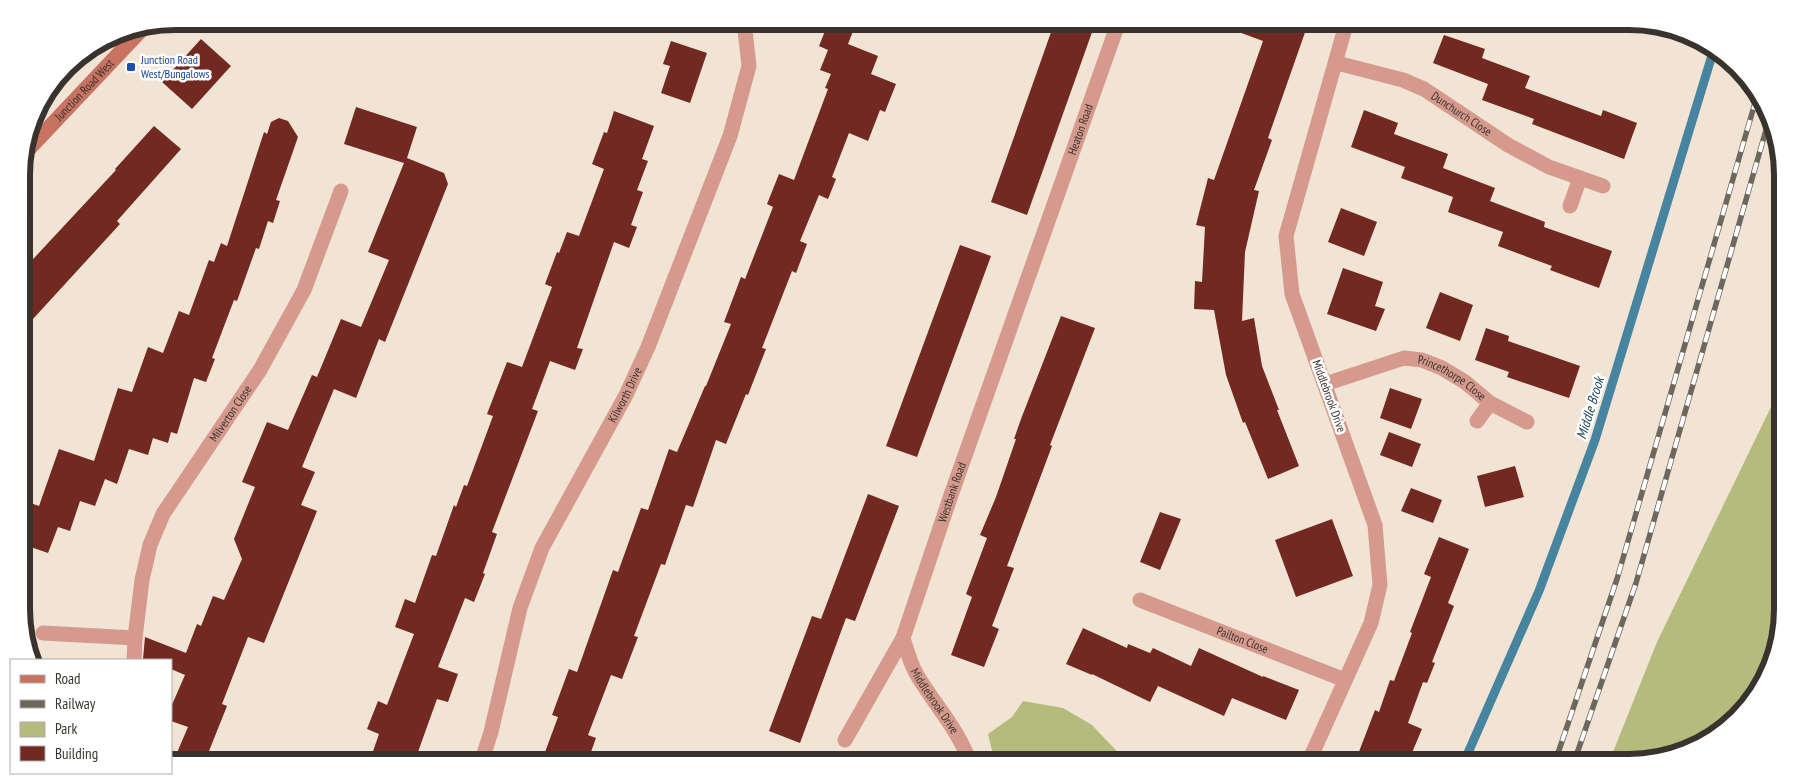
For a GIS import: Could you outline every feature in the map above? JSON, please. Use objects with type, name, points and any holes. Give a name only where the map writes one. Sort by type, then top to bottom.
[{"type":"street","name":"Kilworth Drive","points":[[484,754],[491,732],[520,608],[542,548],[626,395],[648,348],[730,136],[749,66],[745,30]]},
{"type":"street","name":"Heaton Road","points":[[1042,237],[1116,30]]},
{"type":"street","name":"Middlebrook Drive","points":[[1312,754],[1371,623],[1380,586],[1375,525],[1292,294],[1286,236],[1337,63],[1345,30]]},
{"type":"street","name":"Junction Road West","points":[[34,144],[135,36]]},
{"type":"street","name":"Dunchurch Close","points":[[1337,63],[1403,80],[1424,89],[1508,144],[1549,167],[1603,186]]},
{"type":"street","points":[[1570,206],[1580,178]]},
{"type":"street","name":"Milverton Close","points":[[134,659],[142,580],[150,545],[163,514],[264,362],[304,290],[342,191]]},
{"type":"street","name":"Westbank Road","points":[[845,740],[903,638],[1042,237]]},
{"type":"street","name":"Princethorpe Close","points":[[1325,384],[1404,358],[1422,360],[1442,368],[1465,382],[1490,403],[1526,422]]},
{"type":"street","name":"Princethorpe Close","points":[[1477,421],[1490,403]]},
{"type":"street","name":"Pailton Close","points":[[1140,600],[1346,680]]},
{"type":"street","points":[[43,633],[135,638]]},
{"type":"street","name":"Middlebrook Drive","points":[[903,638],[917,675],[946,716],[965,754]]},
{"type":"green space","points":[[1771,407],[1774,408],[1774,619],[1763,665],[1750,690],[1738,705],[1710,730],[1676,746],[1657,751],[1639,754],[1612,754],[1657,642]]},
{"type":"green space","points":[[1023,701],[1063,708],[1092,725],[1119,754],[993,754],[988,734],[1012,717]]},
{"type":"building","points":[[825,30],[853,30],[848,44],[878,56],[871,74],[896,84],[885,112],[880,110],[868,141],[849,133],[832,177],[836,179],[828,199],[819,195],[800,241],[807,244],[796,273],[792,271],[762,348],[766,349],[748,395],[746,394],[726,444],[716,440],[693,507],[686,505],[665,565],[661,564],[634,636],[638,637],[622,679],[611,675],[588,735],[596,738],[590,754],[544,754],[558,717],[552,715],[569,669],[577,672],[613,570],[618,572],[641,508],[648,510],[669,449],[677,452],[706,386],[731,324],[724,322],[741,277],[745,279],[773,207],[767,204],[779,174],[794,180],[828,89],[825,88],[831,74],[820,70],[828,50],[819,46]]},
{"type":"building","points":[[1052,30],[1093,30],[1027,215],[991,202]]},
{"type":"building","points":[[1233,30],[1306,30],[1268,138],[1272,140],[1254,190],[1259,191],[1245,252],[1242,321],[1254,318],[1262,366],[1299,466],[1268,479],[1245,422],[1243,423],[1226,375],[1214,310],[1194,309],[1195,281],[1202,282],[1205,227],[1196,225],[1208,178],[1214,180],[1263,41]]},
{"type":"building","points":[[1444,35],[1485,49],[1482,58],[1530,76],[1525,88],[1601,116],[1603,110],[1637,123],[1624,159],[1532,124],[1534,119],[1482,100],[1488,84],[1433,63]]},
{"type":"building","points":[[201,39],[231,66],[192,109],[162,82]]},
{"type":"building","points":[[671,41],[707,53],[690,103],[661,93],[670,66],[663,64]]},
{"type":"building","points":[[356,107],[417,127],[407,158],[444,173],[448,184],[385,342],[379,339],[356,398],[334,389],[302,467],[315,472],[301,505],[317,511],[264,643],[248,637],[222,704],[227,706],[208,754],[176,754],[188,727],[172,721],[172,705],[185,675],[172,669],[172,659],[143,659],[145,637],[186,653],[197,624],[201,626],[213,596],[224,600],[242,559],[234,539],[255,487],[242,482],[267,422],[288,430],[312,375],[317,377],[341,319],[361,327],[389,260],[368,252],[404,163],[344,144]]},
{"type":"building","points":[[1364,110],[1398,123],[1394,134],[1448,154],[1443,168],[1495,188],[1490,201],[1545,222],[1544,227],[1612,251],[1599,288],[1550,270],[1552,266],[1498,246],[1503,232],[1448,212],[1453,197],[1401,178],[1405,167],[1351,147]]},
{"type":"building","points":[[614,111],[654,126],[642,159],[648,161],[637,190],[643,192],[631,225],[637,227],[629,248],[614,242],[577,348],[583,349],[575,370],[550,361],[532,409],[538,411],[492,532],[497,534],[483,573],[485,574],[474,602],[465,598],[438,667],[458,674],[448,702],[437,699],[417,754],[372,754],[379,734],[367,729],[378,701],[387,705],[414,634],[395,627],[405,599],[415,603],[432,555],[436,556],[454,505],[456,507],[464,485],[467,486],[493,416],[487,414],[507,362],[522,367],[552,287],[545,284],[557,252],[559,253],[567,232],[579,236],[604,169],[592,164],[604,132],[607,133]]},
{"type":"building","points":[[279,118],[288,121],[298,137],[276,200],[280,201],[273,223],[268,221],[259,249],[256,248],[237,301],[234,300],[212,358],[215,359],[206,382],[194,378],[177,434],[171,432],[168,443],[153,438],[148,455],[129,449],[117,484],[105,479],[95,506],[80,501],[70,531],[58,527],[48,553],[30,547],[30,503],[39,506],[59,449],[94,461],[118,388],[132,392],[148,347],[163,353],[179,311],[189,315],[209,260],[214,262],[221,243],[227,246],[264,132],[267,134],[271,122]]},
{"type":"building","points":[[154,126],[181,149],[117,221],[120,224],[30,322],[30,262]]},
{"type":"building","points":[[1341,208],[1377,222],[1364,256],[1328,242]]},
{"type":"building","points":[[960,245],[991,256],[917,457],[886,446]]},
{"type":"building","points":[[1343,268],[1383,282],[1375,306],[1385,309],[1376,331],[1327,314]]},
{"type":"building","points":[[1440,292],[1473,305],[1460,341],[1426,328]]},
{"type":"building","points":[[1061,316],[1095,328],[1050,445],[1052,446],[1007,566],[1014,568],[992,626],[999,629],[984,667],[951,655],[972,597],[966,594],[987,538],[980,535],[996,497],[1021,419]]},
{"type":"building","points":[[1486,328],[1509,336],[1508,341],[1580,366],[1569,398],[1507,377],[1509,372],[1475,360]]},
{"type":"building","points":[[1390,388],[1422,399],[1411,429],[1380,418]]},
{"type":"building","points":[[1389,432],[1421,444],[1412,467],[1380,455]]},
{"type":"building","points":[[1515,466],[1524,497],[1485,507],[1477,476]]},
{"type":"building","points":[[1411,488],[1442,500],[1433,523],[1401,511]]},
{"type":"building","points":[[868,494],[899,506],[855,621],[846,618],[800,743],[769,731],[812,616],[821,619]]},
{"type":"building","points":[[1160,512],[1181,519],[1160,570],[1140,562]]},
{"type":"building","points":[[1332,519],[1353,576],[1296,597],[1275,540]]},
{"type":"building","points":[[1439,537],[1469,549],[1448,603],[1454,606],[1432,662],[1435,663],[1427,683],[1423,682],[1408,723],[1422,729],[1411,754],[1358,754],[1375,710],[1379,712],[1390,680],[1394,681],[1412,633],[1410,632],[1431,577],[1424,574]]},
{"type":"building","points":[[1083,628],[1127,648],[1128,644],[1150,653],[1153,648],[1191,666],[1199,648],[1263,677],[1299,690],[1286,720],[1232,698],[1224,716],[1158,686],[1150,702],[1092,674],[1066,664]]},
{"type":"waterway","name":"Middle Brook","points":[[1468,754],[1539,591],[1595,440],[1712,56]]},
{"type":"railway","points":[[1558,754],[1617,579],[1755,102]]},
{"type":"railway","points":[[1577,754],[1636,583],[1766,129]]},
{"type":"place","name":"Junction Road West/Bungalows","points":[[131,67]]}]
